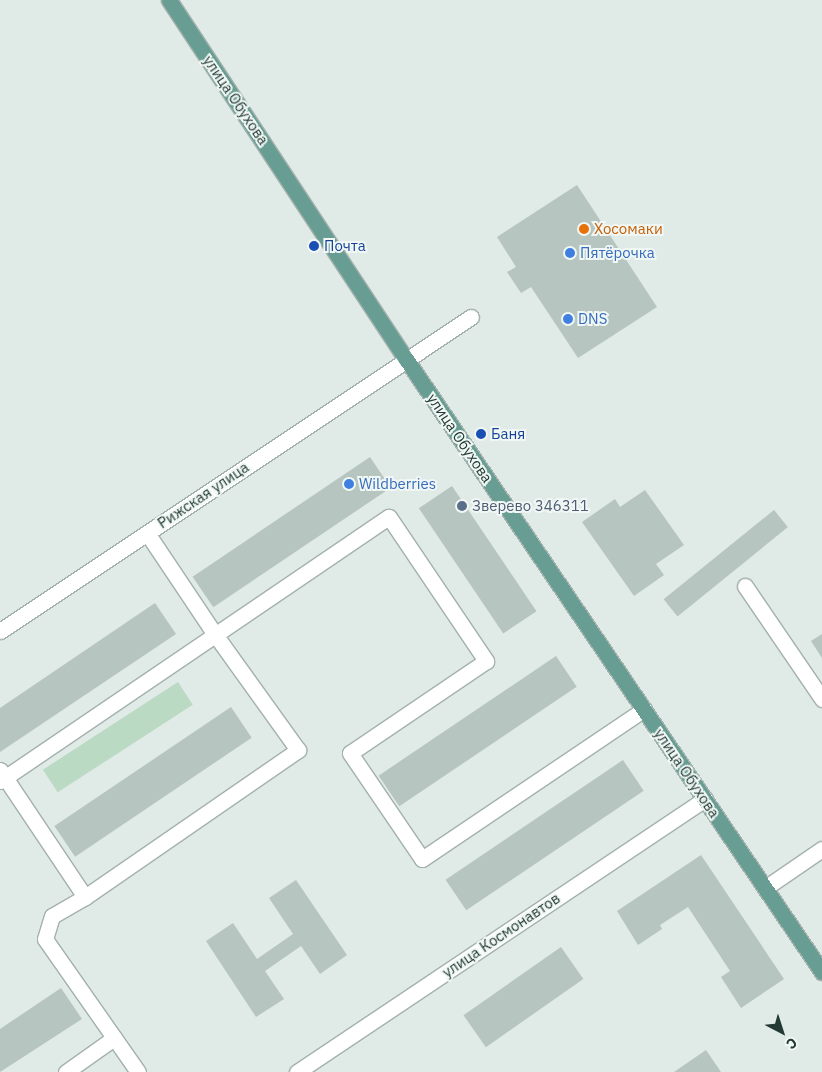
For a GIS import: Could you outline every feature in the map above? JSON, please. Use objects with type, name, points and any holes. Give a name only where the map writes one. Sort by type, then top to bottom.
[{"type":"main road","name":"улица Обухова","points":[[169,0],[406,359],[822,972]]},
{"type":"street","name":"Рижская улица","points":[[0,631],[471,317]]},
{"type":"street","points":[[85,897],[2,776],[216,636],[388,517],[486,661],[350,753],[422,859],[644,709]]},
{"type":"street","points":[[138,1072],[45,939],[52,916],[85,897],[298,750],[216,636],[147,533]]},
{"type":"street","points":[[745,586],[822,699]]},
{"type":"street","name":"улица Космонавтов","points":[[297,1072],[705,799]]},
{"type":"street","points":[[765,888],[822,849]]},
{"type":"street","points":[[66,1072],[114,1038]]},
{"type":"green space","points":[[178,682],[193,705],[58,792],[43,770]]},
{"type":"building","points":[[577,185],[657,307],[578,358],[531,287],[521,293],[507,272],[516,267],[497,237]]},
{"type":"building","points":[[370,457],[391,488],[213,607],[193,577]]},
{"type":"building","points":[[452,486],[536,611],[503,634],[419,508]]},
{"type":"building","points":[[645,490],[684,545],[656,564],[664,575],[634,596],[582,522],[615,499],[620,507]]},
{"type":"building","points":[[774,510],[788,527],[677,616],[664,599]]},
{"type":"building","points":[[155,603],[176,634],[0,752],[0,708]]},
{"type":"building","points":[[822,634],[822,658],[811,641]]},
{"type":"building","points":[[556,656],[577,687],[399,806],[379,776]]},
{"type":"building","points":[[231,707],[252,738],[75,857],[54,826]]},
{"type":"building","points":[[623,760],[644,791],[466,910],[446,880]]},
{"type":"building","points":[[701,855],[784,979],[741,1008],[721,977],[730,971],[688,907],[660,925],[662,929],[638,945],[617,911]]},
{"type":"building","points":[[296,880],[347,955],[320,974],[301,946],[265,971],[284,999],[256,1017],[206,941],[233,923],[257,959],[293,934],[269,898]]},
{"type":"building","points":[[561,947],[583,979],[486,1047],[464,1015]]},
{"type":"building","points":[[61,988],[82,1019],[0,1072],[0,1029]]},
{"type":"building","points":[[706,1050],[721,1072],[674,1072]]},
{"type":"place","name":"Хосомаки","points":[[584,229]]},
{"type":"place","name":"Почта","points":[[314,246]]},
{"type":"place","name":"Пятёрочка","points":[[570,253]]},
{"type":"place","name":"DNS","points":[[568,319]]},
{"type":"place","name":"Баня","points":[[481,434]]},
{"type":"place","name":"Wildberries","points":[[349,484]]},
{"type":"place","name":"Зверево 346311","points":[[462,506]]}]
